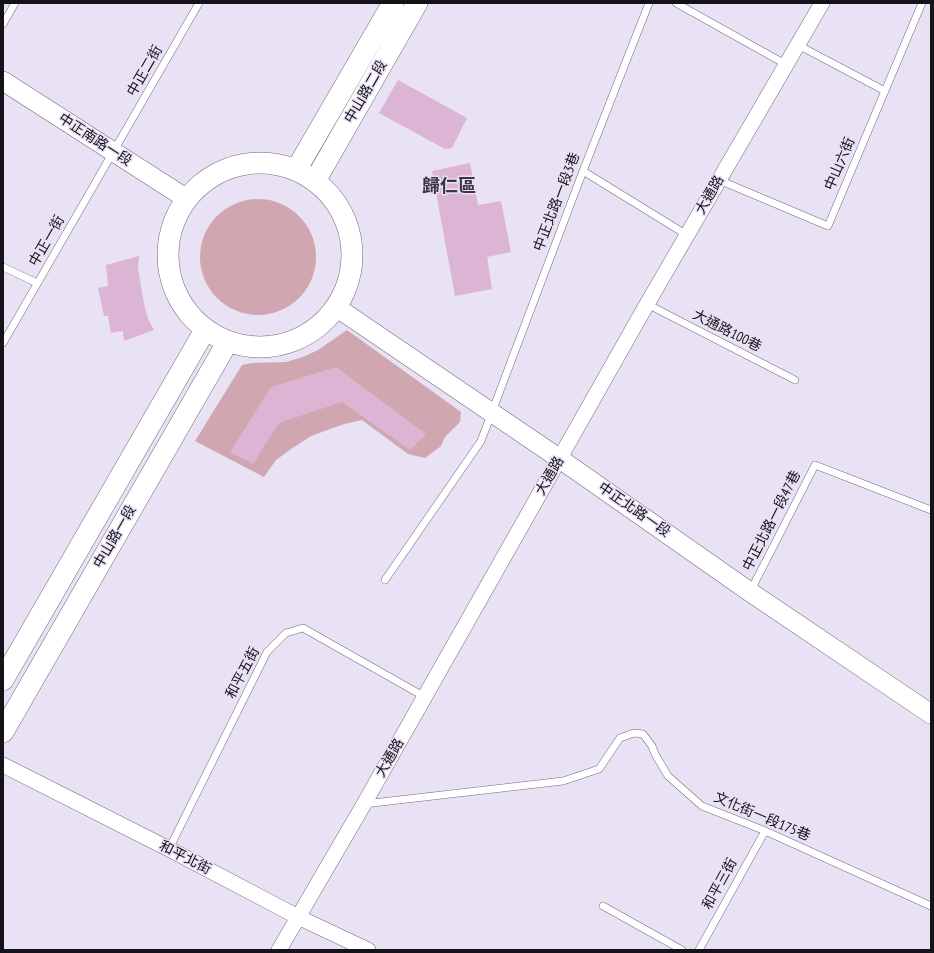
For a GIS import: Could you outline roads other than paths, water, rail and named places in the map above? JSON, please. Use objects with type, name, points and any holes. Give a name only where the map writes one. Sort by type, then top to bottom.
[{"type":"main road","name":"中山路二段","points":[[296,170],[393,3]]},
{"type":"main road","name":"中山路二段","points":[[315,181],[417,3]]},
{"type":"main road","points":[[257,163],[277,164],[306,174],[315,181],[327,191],[340,210],[349,231],[352,247],[349,278],[344,293],[336,307],[324,321],[310,332],[287,343],[263,347],[227,343],[216,338],[205,330],[190,315],[178,298],[171,278],[168,257],[170,236],[177,217],[187,199],[201,184],[218,173],[237,166],[257,163]]},
{"type":"main road","name":"中山路一段","points":[[3,680],[205,330]]},
{"type":"main road","name":"中山路一段","points":[[3,732],[227,343]]},
{"type":"street","name":"大通路","points":[[279,950],[364,804],[647,304],[822,3]]},
{"type":"street","name":"中正南路一段","points":[[3,81],[187,199]]},
{"type":"street","name":"中正北路一段","points":[[336,307],[492,412],[750,592],[931,714]]},
{"type":"street","name":"和平北街","points":[[3,765],[169,849],[298,917],[368,950]]},
{"type":"lane","points":[[3,24],[15,3]]},
{"type":"lane","name":"中正二街","points":[[114,152],[199,3]]},
{"type":"lane","name":"中正北路一段3巷","points":[[386,580],[481,441],[583,171],[649,3]]},
{"type":"lane","points":[[676,3],[787,65]]},
{"type":"lane","name":"中山六街","points":[[719,180],[828,226],[922,3]]},
{"type":"lane","points":[[798,45],[885,91]]},
{"type":"lane","name":"中正一街","points":[[3,343],[114,152]]},
{"type":"lane","points":[[583,171],[687,235]]},
{"type":"lane","points":[[3,267],[37,283]]},
{"type":"lane","name":"大通路100巷","points":[[647,304],[795,380]]},
{"type":"lane","name":"中正北路一段47巷","points":[[750,592],[815,465],[931,510]]},
{"type":"lane","name":"和平五街","points":[[169,849],[267,652],[286,633],[303,628],[424,697]]},
{"type":"lane","name":"文化街一段175巷","points":[[364,804],[563,781],[599,769],[620,738],[634,733],[643,734],[652,746],[668,776],[702,806],[765,831],[931,906]]},
{"type":"lane","name":"和平三街","points":[[699,950],[765,831]]},
{"type":"lane","points":[[602,906],[682,950]]},
{"type":"district","name":"歸仁區","points":[[449,187]]}]
